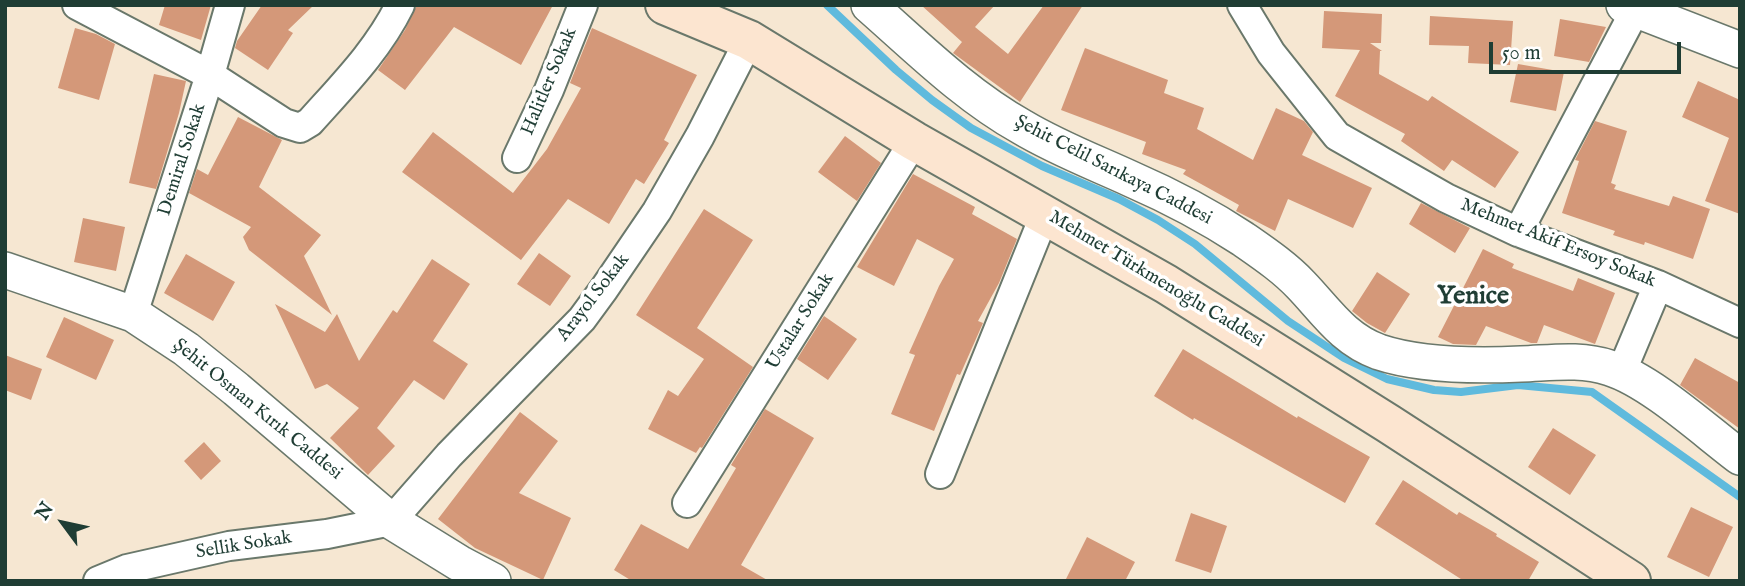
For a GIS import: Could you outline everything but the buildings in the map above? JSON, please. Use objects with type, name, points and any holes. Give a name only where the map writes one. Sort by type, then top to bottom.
[{"type":"main road","name":"Mehmet Türkmenoğlu Caddesi","points":[[666,5],[749,40],[914,141],[1166,284],[1632,581]]},
{"type":"street","points":[[78,5],[211,75],[284,123],[300,128],[310,122],[362,64],[400,5]]},
{"type":"street","name":"Demiral Sokak","points":[[132,314],[211,75],[230,5]]},
{"type":"street","name":"Halitler Sokak","points":[[516,158],[549,90],[583,5]]},
{"type":"street","name":"Şehit Celil Sarıkaya Caddesi","points":[[869,5],[958,82],[1019,126],[1065,150],[1168,196],[1240,237],[1301,285],[1338,327],[1365,346],[1402,358],[1453,363],[1589,363],[1620,373],[1653,391],[1740,457]]},
{"type":"street","name":"Mehmet Akif Ersoy Sokak","points":[[1242,5],[1271,53],[1337,136],[1446,198],[1518,232],[1658,285],[1740,323]]},
{"type":"street","points":[[1518,232],[1633,6],[1740,50]]},
{"type":"street","name":"Arayol Sokak","points":[[391,521],[449,455],[582,319],[657,211],[700,136],[749,40]]},
{"type":"street","name":"Ustalar Sokak","points":[[687,503],[914,141]]},
{"type":"street","points":[[940,474],[1045,214]]},
{"type":"street","name":"Şehit Osman Kırık Caddesi","points":[[5,271],[132,314],[186,349],[391,521],[458,563],[493,581]]},
{"type":"street","points":[[1620,373],[1658,285]]},
{"type":"street","name":"Sellik Sokak","points":[[99,581],[127,569],[229,546],[327,534],[391,521]]},
{"type":"waterway","points":[[827,5],[896,70],[971,128],[1042,166],[1119,199],[1158,220],[1195,244],[1288,321],[1344,358],[1387,379],[1434,390],[1461,392],[1518,385],[1592,392],[1740,497]]},
{"type":"district","name":"Yenice","points":[[1473,298]]}]
